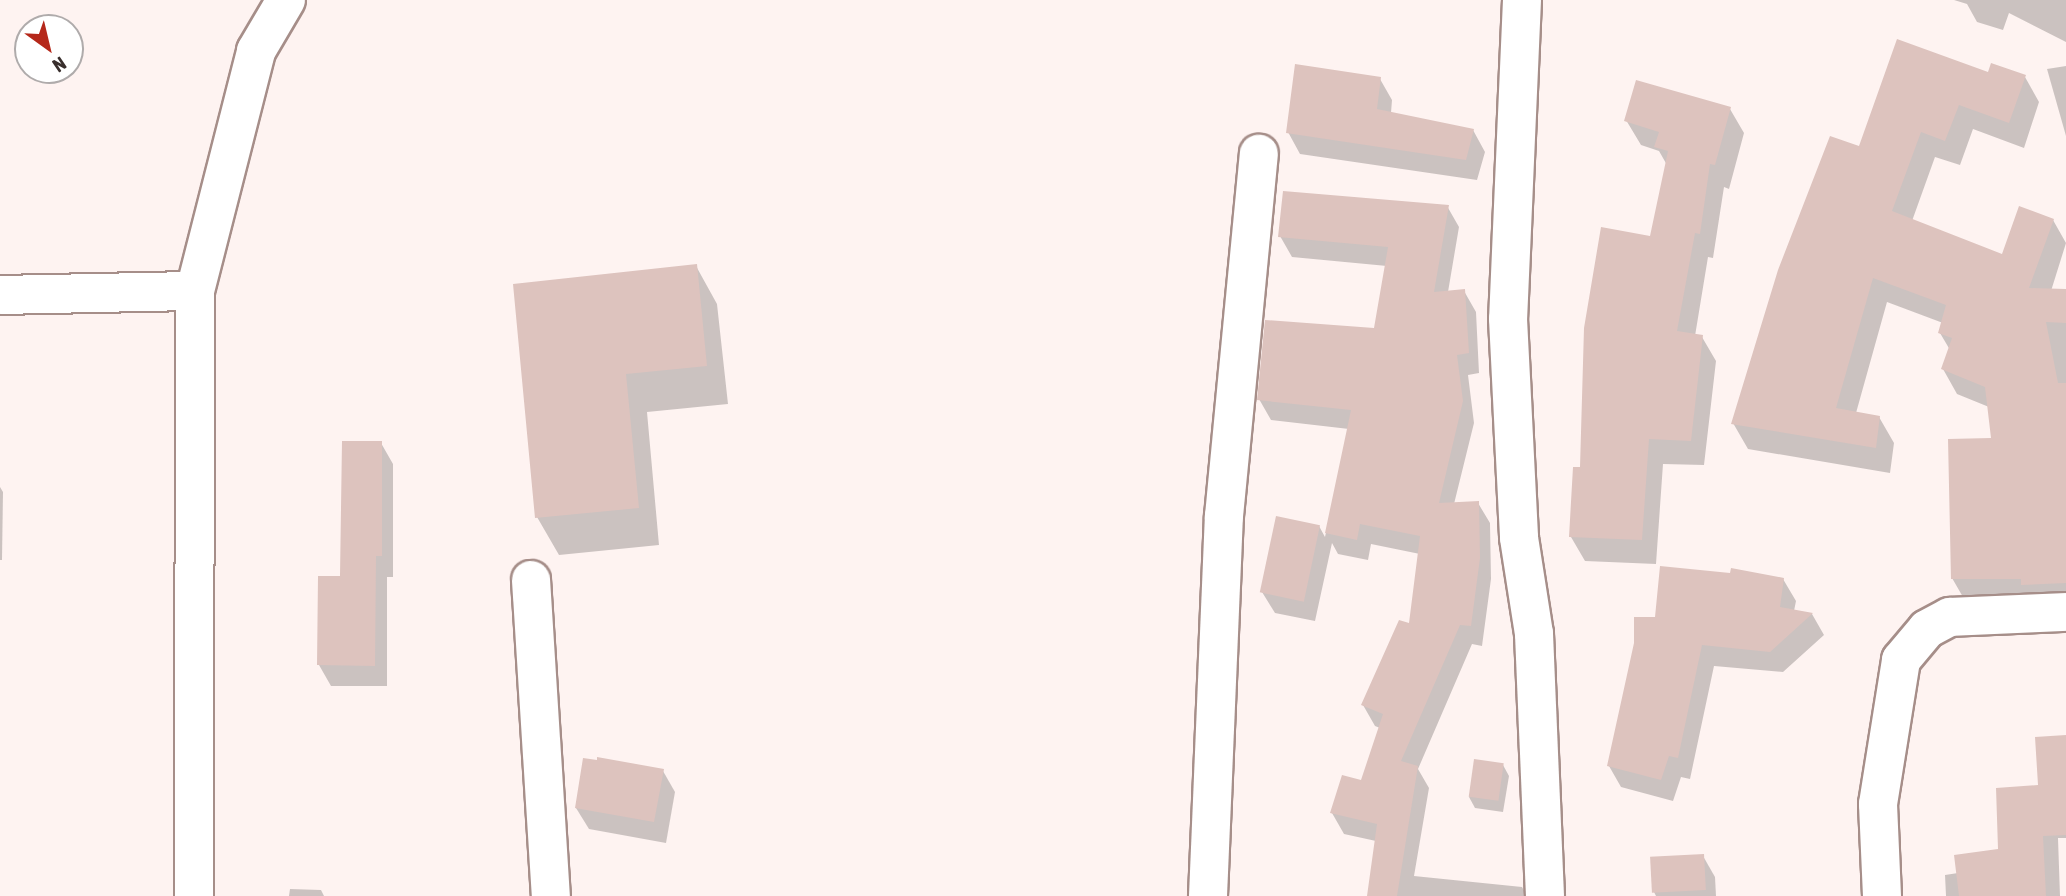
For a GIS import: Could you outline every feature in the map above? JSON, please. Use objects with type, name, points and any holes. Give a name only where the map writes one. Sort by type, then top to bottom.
[{"type":"street","points":[[194,896],[195,291],[256,51],[286,0]]},
{"type":"street","points":[[1521,0],[1508,319],[1519,538],[1534,634],[1545,896]]},
{"type":"street","points":[[1208,896],[1224,516],[1259,154]]},
{"type":"street","points":[[0,295],[195,291]]},
{"type":"street","points":[[531,580],[551,896]]},
{"type":"street","points":[[1882,896],[1878,804],[1901,660],[1927,629],[1950,617],[2066,612]]},
{"type":"building","points":[[1897,39],[1988,72],[1991,63],[2026,75],[2009,123],[1959,105],[1945,141],[1921,132],[1892,211],[2002,254],[2019,206],[2054,219],[2029,288],[2066,289],[2066,323],[2046,322],[2058,383],[2066,383],[2066,583],[2021,585],[2021,579],[1951,579],[1948,439],[1991,438],[1985,387],[1941,369],[1952,338],[1938,333],[1946,305],[1873,278],[1836,408],[1880,416],[1876,448],[1731,424],[1778,270],[1830,136],[1859,146]]},
{"type":"building","points":[[1295,64],[1381,77],[1377,109],[1474,129],[1466,160],[1286,133]]},
{"type":"building","points":[[1636,80],[1731,107],[1715,165],[1710,164],[1700,234],[1695,233],[1677,331],[1703,335],[1691,441],[1649,439],[1642,540],[1569,537],[1573,467],[1580,467],[1584,328],[1601,227],[1650,236],[1668,151],[1654,147],[1659,132],[1624,121]]},
{"type":"building","points":[[1283,191],[1449,205],[1434,292],[1465,289],[1469,353],[1457,355],[1463,401],[1439,503],[1479,501],[1480,558],[1471,626],[1460,625],[1401,761],[1418,766],[1397,896],[1367,896],[1377,824],[1330,813],[1342,775],[1361,780],[1383,714],[1361,705],[1399,620],[1409,623],[1420,536],[1360,524],[1357,540],[1325,533],[1351,410],[1257,400],[1265,320],[1374,328],[1388,247],[1278,237]]},
{"type":"building","points":[[697,264],[707,366],[626,374],[639,508],[535,518],[513,284]]},
{"type":"building","points":[[342,441],[382,441],[382,556],[376,556],[375,666],[317,665],[318,576],[340,576]]},
{"type":"building","points":[[1276,516],[1320,525],[1304,602],[1260,592]]},
{"type":"building","points":[[1660,566],[1730,573],[1731,568],[1784,578],[1780,607],[1813,613],[1770,652],[1702,645],[1678,758],[1669,756],[1661,780],[1607,766],[1634,643],[1634,617],[1655,617]]},
{"type":"building","points":[[2066,735],[2066,835],[2043,836],[2046,896],[1959,896],[1954,855],[1998,849],[1996,788],[2038,785],[2035,737]]},
{"type":"building","points":[[597,757],[664,769],[654,822],[575,808],[583,758],[597,760]]},
{"type":"building","points":[[1474,759],[1504,763],[1498,801],[1469,797]]},
{"type":"building","points":[[1704,854],[1706,890],[1652,893],[1650,857]]}]
